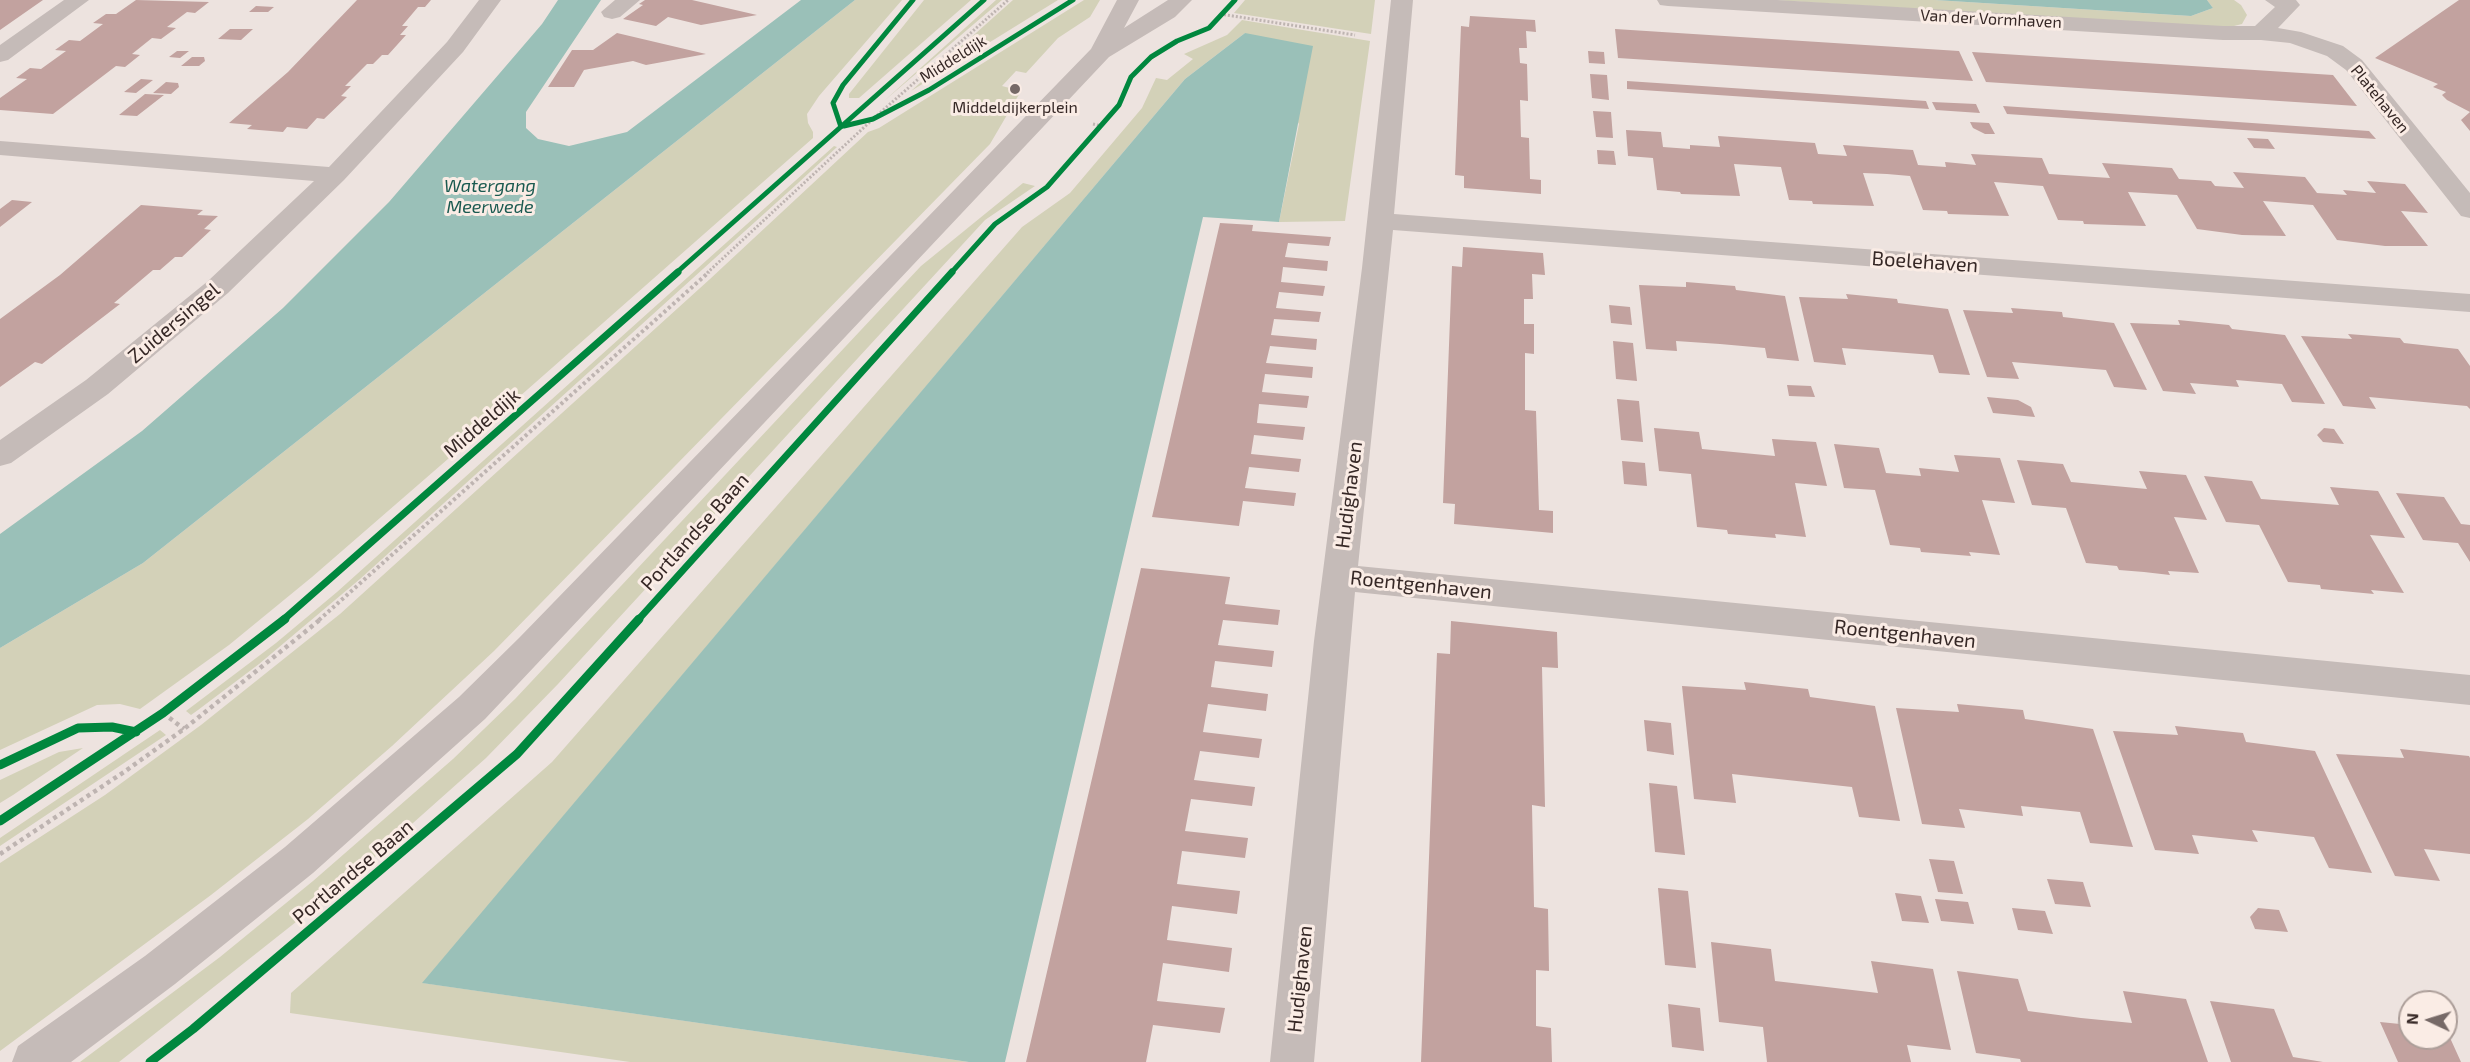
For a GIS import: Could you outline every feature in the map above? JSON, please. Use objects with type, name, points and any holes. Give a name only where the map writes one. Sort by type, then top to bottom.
[{"type":"street","points":[[0,55],[78,0]]},
{"type":"street","name":"Zuidersingel","points":[[0,455],[97,387],[218,287],[336,176],[454,47],[490,0]]},
{"type":"street","name":"Portlandse Baan","points":[[1101,52],[1128,0]]},
{"type":"street","name":"Hudighaven","points":[[1292,1062],[1339,577],[1376,268],[1402,0]]},
{"type":"street","name":"Van der Vormhaven","points":[[1668,0],[2211,33],[2261,33]]},
{"type":"street","name":"Portlandse Baan","points":[[33,1062],[160,970],[299,860],[463,716],[532,648],[1101,52],[1179,2]]},
{"type":"street","points":[[2261,33],[2282,2]]},
{"type":"street","name":"Platehaven","points":[[2261,33],[2310,42],[2344,57],[2354,65],[2470,210]]},
{"type":"street","points":[[0,148],[336,176]]},
{"type":"street","name":"Boelehaven","points":[[1380,221],[2470,303]]},
{"type":"street","name":"Roentgenhaven","points":[[1339,577],[2470,690]]},
{"type":"path","points":[[1179,2],[1222,14],[1397,41]]},
{"type":"path","points":[[1215,21],[1232,3]]},
{"type":"path","points":[[1094,134],[1107,119]]},
{"type":"path","points":[[154,719],[172,705]]},
{"type":"path","points":[[164,712],[184,729]]},
{"type":"shaded area","points":[[855,0],[902,0],[819,96],[807,114],[813,138],[494,419],[312,577],[229,645],[140,709],[120,704],[97,705],[0,750],[0,648],[143,563]]},
{"type":"shaded area","points":[[924,0],[971,0],[859,98],[849,98],[849,94]]},
{"type":"shaded area","points":[[996,0],[1002,0],[884,101]]},
{"type":"shaded area","points":[[1013,0],[1058,0],[911,91]]},
{"type":"shaded area","points":[[1084,0],[1100,0],[1090,17],[1058,38],[1026,73],[1016,71],[1002,86],[1021,91],[990,144],[494,651],[392,746],[308,819],[211,895],[0,1051],[0,863],[105,795],[201,725],[340,614],[710,279],[868,132],[879,128]]},
{"type":"shaded area","points":[[1245,0],[1375,0],[1371,34],[1234,13]]},
{"type":"shaded area","points":[[1772,0],[1935,0],[2191,16],[2213,8],[2207,0],[2234,0],[2241,5],[2247,15],[2242,24],[2226,28]]},
{"type":"shaded area","points":[[1242,20],[1370,41],[1345,221],[1279,222],[1299,124],[1245,33],[1185,79],[423,983],[969,1062],[630,1062],[290,1013],[291,993],[552,762],[1022,227],[1070,193],[1142,108],[1156,78],[1167,80],[1193,59],[1184,54],[1227,35]]},
{"type":"shaded area","points":[[834,146],[837,147],[360,579],[259,664],[191,715],[186,711],[276,643],[337,592]]},
{"type":"shaded area","points":[[1023,183],[1035,186],[985,220],[558,684],[486,758],[349,880],[119,1062],[80,1062],[220,957],[313,881],[453,759],[515,699],[921,266]]},
{"type":"shaded area","points":[[160,730],[166,735],[0,846],[0,838]]},
{"type":"shaded area","points":[[83,748],[0,803],[0,780],[59,752]]},
{"type":"water","name":"Watergang Meerwede","points":[[558,0],[601,0],[526,112],[526,128],[538,139],[569,146],[627,132],[801,0],[855,0],[143,563],[0,648],[0,534],[142,431],[283,308],[389,202],[542,24]]},
{"type":"water","points":[[1935,0],[2207,0],[2213,8],[2191,16]]},
{"type":"water","points":[[1245,33],[1313,46],[1279,222],[1203,217],[1005,1062],[969,1062],[422,983],[1185,79]]},
{"type":"building","points":[[0,0],[43,0],[0,30]]},
{"type":"building","points":[[136,0],[209,2],[195,13],[187,12],[167,27],[176,28],[161,39],[152,38],[132,54],[140,55],[125,67],[116,66],[53,114],[0,110],[0,98],[27,79],[16,78],[30,68],[41,69],[66,51],[55,50],[69,40],[80,41],[103,24],[93,23],[106,14],[116,14]]},
{"type":"building","points":[[357,0],[431,0],[425,7],[418,7],[402,26],[408,26],[400,35],[406,35],[388,55],[382,55],[373,64],[367,64],[345,86],[351,86],[341,96],[347,97],[324,119],[317,118],[307,129],[287,127],[283,132],[247,129],[252,125],[229,123],[288,72]]},
{"type":"building","points":[[645,0],[692,0],[757,15],[701,25],[668,17],[656,26],[623,19],[643,5],[639,4]]},
{"type":"building","points":[[2459,0],[2470,0],[2470,112],[2447,100],[2442,95],[2446,92],[2433,87],[2438,84],[2375,58]]},
{"type":"building","points":[[256,6],[274,7],[268,12],[249,12]]},
{"type":"building","points":[[1470,16],[1535,20],[1536,32],[1526,31],[1527,48],[1519,48],[1520,63],[1527,64],[1528,101],[1520,100],[1521,137],[1529,138],[1530,179],[1541,180],[1541,194],[1464,188],[1464,176],[1455,175],[1461,26],[1469,27]]},
{"type":"building","points":[[230,29],[253,29],[241,40],[218,39]]},
{"type":"building","points":[[1615,29],[1959,51],[1973,81],[1618,58]]},
{"type":"building","points":[[617,33],[706,54],[646,65],[633,61],[584,70],[574,87],[548,87],[572,50],[593,50]]},
{"type":"building","points":[[177,51],[189,51],[180,58],[169,57]]},
{"type":"building","points":[[1588,51],[1604,52],[1605,64],[1589,63]]},
{"type":"building","points":[[1972,52],[2333,75],[2357,106],[1986,82]]},
{"type":"building","points":[[192,57],[204,57],[205,61],[199,66],[181,66]]},
{"type":"building","points":[[1590,74],[1607,75],[1609,100],[1592,98]]},
{"type":"building","points":[[141,79],[153,80],[136,93],[124,92]]},
{"type":"building","points":[[1627,81],[1926,101],[1929,109],[1627,89]]},
{"type":"building","points":[[166,82],[178,83],[179,87],[171,94],[153,93]]},
{"type":"building","points":[[145,94],[164,95],[137,116],[119,115]]},
{"type":"building","points":[[1932,102],[1976,104],[1980,113],[1936,110]]},
{"type":"building","points":[[2003,106],[2369,131],[2376,139],[2007,114]]},
{"type":"building","points":[[1593,111],[1611,112],[1613,138],[1596,137]]},
{"type":"building","points":[[2470,112],[2470,131],[2461,120]]},
{"type":"building","points":[[1970,122],[1989,123],[1995,134],[1985,134],[1973,128]]},
{"type":"building","points":[[1626,130],[1661,132],[1663,147],[1690,149],[1690,145],[1720,147],[1718,136],[1815,143],[1818,154],[1847,156],[1843,145],[1913,150],[1918,165],[1946,167],[1945,162],[1976,165],[1971,154],[2042,158],[2049,174],[2110,178],[2102,163],[2172,168],[2179,179],[2211,181],[2215,186],[2244,188],[2233,172],[2305,177],[2317,193],[2347,195],[2343,190],[2376,193],[2367,181],[2405,184],[2428,213],[2401,211],[2428,246],[2385,246],[2337,240],[2313,205],[2263,201],[2286,236],[2242,235],[2197,229],[2177,195],[2128,192],[2146,226],[2084,224],[2083,221],[2058,220],[2043,186],[1994,182],[2009,216],[1948,214],[1947,211],[1923,210],[1910,176],[1887,174],[1863,173],[1874,206],[1813,204],[1812,201],[1789,200],[1781,167],[1734,164],[1740,196],[1681,194],[1680,192],[1657,190],[1653,158],[1628,156]]},
{"type":"building","points":[[2247,138],[2268,139],[2275,149],[2254,148]]},
{"type":"building","points":[[1597,150],[1614,151],[1616,165],[1598,164]]},
{"type":"building","points":[[12,200],[32,202],[0,227],[0,209]]},
{"type":"building","points":[[141,205],[203,210],[197,215],[218,216],[204,229],[211,230],[182,257],[175,257],[160,270],[153,270],[114,303],[120,304],[42,364],[35,362],[0,387],[0,319],[60,275]]},
{"type":"building","points":[[1220,223],[1253,225],[1252,231],[1331,237],[1329,246],[1288,243],[1285,257],[1328,261],[1327,271],[1283,267],[1281,282],[1325,286],[1323,296],[1279,292],[1276,308],[1321,312],[1319,322],[1274,319],[1271,335],[1317,339],[1316,350],[1270,346],[1266,363],[1313,367],[1312,378],[1265,374],[1262,392],[1309,396],[1307,408],[1259,404],[1257,423],[1305,427],[1303,440],[1254,435],[1251,454],[1301,459],[1299,472],[1249,467],[1245,488],[1296,493],[1294,506],[1243,501],[1239,526],[1152,517]]},
{"type":"building","points":[[1463,247],[1543,253],[1545,275],[1532,274],[1533,299],[1524,299],[1524,324],[1534,324],[1534,354],[1525,353],[1525,410],[1536,411],[1539,510],[1553,511],[1553,533],[1454,524],[1455,504],[1443,503],[1452,266],[1462,267]]},
{"type":"building","points":[[1686,282],[1735,286],[1736,290],[1785,296],[1799,361],[1767,358],[1765,348],[1720,344],[1676,341],[1677,351],[1646,349],[1639,285],[1686,287]]},
{"type":"building","points":[[1846,294],[1897,299],[1898,303],[1948,309],[1970,375],[1939,373],[1933,355],[1842,348],[1846,365],[1814,362],[1799,297],[1848,299]]},
{"type":"building","points":[[1609,305],[1630,307],[1632,325],[1611,323]]},
{"type":"building","points":[[2011,308],[2062,312],[2063,317],[2114,323],[2147,390],[2114,387],[2106,370],[2012,362],[2019,379],[1987,377],[1963,310],[2013,313]]},
{"type":"building","points":[[2178,320],[2229,325],[2232,329],[2285,335],[2325,404],[2292,402],[2282,384],[2236,380],[2239,387],[2190,383],[2196,394],[2163,391],[2130,323],[2180,325]]},
{"type":"building","points":[[2348,334],[2400,338],[2404,343],[2458,349],[2470,366],[2470,409],[2467,406],[2369,397],[2376,409],[2343,406],[2301,336],[2352,339]]},
{"type":"building","points":[[1613,341],[1633,343],[1637,381],[1616,379]]},
{"type":"building","points":[[1787,385],[1811,386],[1815,397],[1789,396]]},
{"type":"building","points":[[1987,397],[2018,400],[2031,407],[2035,417],[1993,413]]},
{"type":"building","points":[[1617,399],[1639,401],[1643,442],[1621,440]]},
{"type":"building","points":[[1654,428],[1699,432],[1702,449],[1775,456],[1772,439],[1816,442],[1827,486],[1795,483],[1806,537],[1775,534],[1776,538],[1728,534],[1727,530],[1697,527],[1691,474],[1659,471]]},
{"type":"building","points":[[2324,428],[2334,429],[2344,444],[2323,442],[2317,435]]},
{"type":"building","points":[[1834,444],[1879,448],[1886,473],[1921,476],[1919,468],[1959,472],[1954,455],[2000,458],[2015,503],[1982,500],[2000,555],[1969,552],[1971,556],[1921,552],[1920,548],[1890,545],[1875,490],[1844,488]]},
{"type":"building","points":[[2017,460],[2063,464],[2071,482],[2147,489],[2139,471],[2186,475],[2207,520],[2174,517],[2199,573],[2168,571],[2170,575],[2119,570],[2117,566],[2086,563],[2066,508],[2032,505]]},
{"type":"building","points":[[1622,461],[1645,463],[1647,486],[1624,484]]},
{"type":"building","points":[[2204,476],[2252,481],[2261,499],[2339,505],[2330,487],[2378,491],[2405,538],[2370,535],[2404,593],[2371,590],[2374,594],[2321,589],[2320,585],[2288,582],[2259,525],[2226,522]]},
{"type":"building","points":[[2396,493],[2444,497],[2461,524],[2470,525],[2470,562],[2458,543],[2423,540]]},
{"type":"building","points":[[1141,568],[1230,577],[1225,604],[1280,610],[1278,625],[1223,620],[1218,645],[1274,651],[1272,667],[1215,661],[1211,687],[1268,694],[1266,711],[1208,704],[1203,732],[1262,739],[1259,758],[1200,751],[1194,780],[1255,787],[1252,806],[1191,799],[1185,831],[1248,838],[1245,858],[1182,851],[1177,884],[1240,891],[1237,914],[1172,906],[1167,940],[1232,948],[1229,972],[1163,963],[1157,1001],[1225,1008],[1220,1033],[1153,1025],[1146,1062],[1026,1062]]},
{"type":"building","points":[[1451,621],[1557,632],[1558,668],[1542,667],[1545,807],[1532,805],[1534,907],[1548,909],[1549,971],[1536,970],[1536,1026],[1551,1028],[1552,1062],[1421,1062],[1437,653],[1450,654]]},
{"type":"building","points":[[1744,682],[1808,689],[1810,697],[1875,706],[1900,821],[1859,817],[1852,787],[1732,774],[1736,803],[1694,799],[1682,686],[1746,690]]},
{"type":"building","points":[[1957,704],[2023,710],[2025,719],[2093,729],[2133,847],[2090,843],[2080,812],[2021,806],[2023,816],[1959,809],[1965,828],[1922,824],[1896,708],[1959,712]]},
{"type":"building","points":[[1644,720],[1671,723],[1674,755],[1647,751]]},
{"type":"building","points":[[2175,726],[2243,733],[2246,742],[2315,751],[2372,873],[2329,868],[2314,837],[2252,830],[2258,842],[2192,835],[2199,854],[2155,850],[2113,731],[2178,735]]},
{"type":"building","points":[[2400,749],[2469,756],[2470,758],[2470,854],[2424,849],[2440,881],[2395,876],[2336,754],[2404,758]]},
{"type":"building","points":[[1649,783],[1677,786],[1685,855],[1655,852]]},
{"type":"building","points":[[1929,859],[1954,861],[1963,894],[1938,892]]},
{"type":"building","points":[[2047,879],[2083,882],[2091,907],[2055,904]]},
{"type":"building","points":[[1658,888],[1688,891],[1696,968],[1665,965]]},
{"type":"building","points":[[1895,893],[1921,896],[1929,923],[1902,921]]},
{"type":"building","points":[[1935,899],[1968,902],[1974,924],[1941,921]]},
{"type":"building","points":[[2012,908],[2045,911],[2053,934],[2018,930]]},
{"type":"building","points":[[2258,908],[2279,910],[2288,932],[2255,929],[2250,917]]},
{"type":"building","points":[[1711,942],[1771,949],[1775,981],[1878,993],[1871,961],[1933,969],[1951,1050],[1907,1045],[1911,1062],[1767,1062],[1763,1027],[1719,1022]]},
{"type":"building","points":[[1957,971],[2018,979],[2028,1011],[2081,1018],[2132,1023],[2123,991],[2186,999],[2208,1062],[2021,1062],[2020,1059],[1976,1053]]},
{"type":"building","points":[[2210,1001],[2274,1009],[2293,1057],[2323,1062],[2231,1062]]},
{"type":"building","points":[[1668,1004],[1700,1008],[1704,1051],[1672,1047]]},
{"type":"building","points":[[2380,1022],[2398,1024],[2398,1050],[2456,1050],[2461,1062],[2398,1062]]},
{"type":"cycle path","points":[[841,127],[833,103],[843,85],[913,0]]},
{"type":"cycle path","name":"Middeldijk","points":[[0,821],[163,713],[291,614],[984,0]]},
{"type":"cycle path","name":"Middeldijk","points":[[844,126],[873,119],[929,90],[1073,0]]},
{"type":"cycle path","points":[[150,1062],[193,1029],[517,754],[995,224],[1047,187],[1119,105],[1131,77],[1151,57],[1177,41],[1209,28],[1235,0]]},
{"type":"cycle path","points":[[0,765],[78,728],[112,727],[136,732]]},
{"type":"place","name":"Middeldijkerplein","points":[[1015,89]]}]
